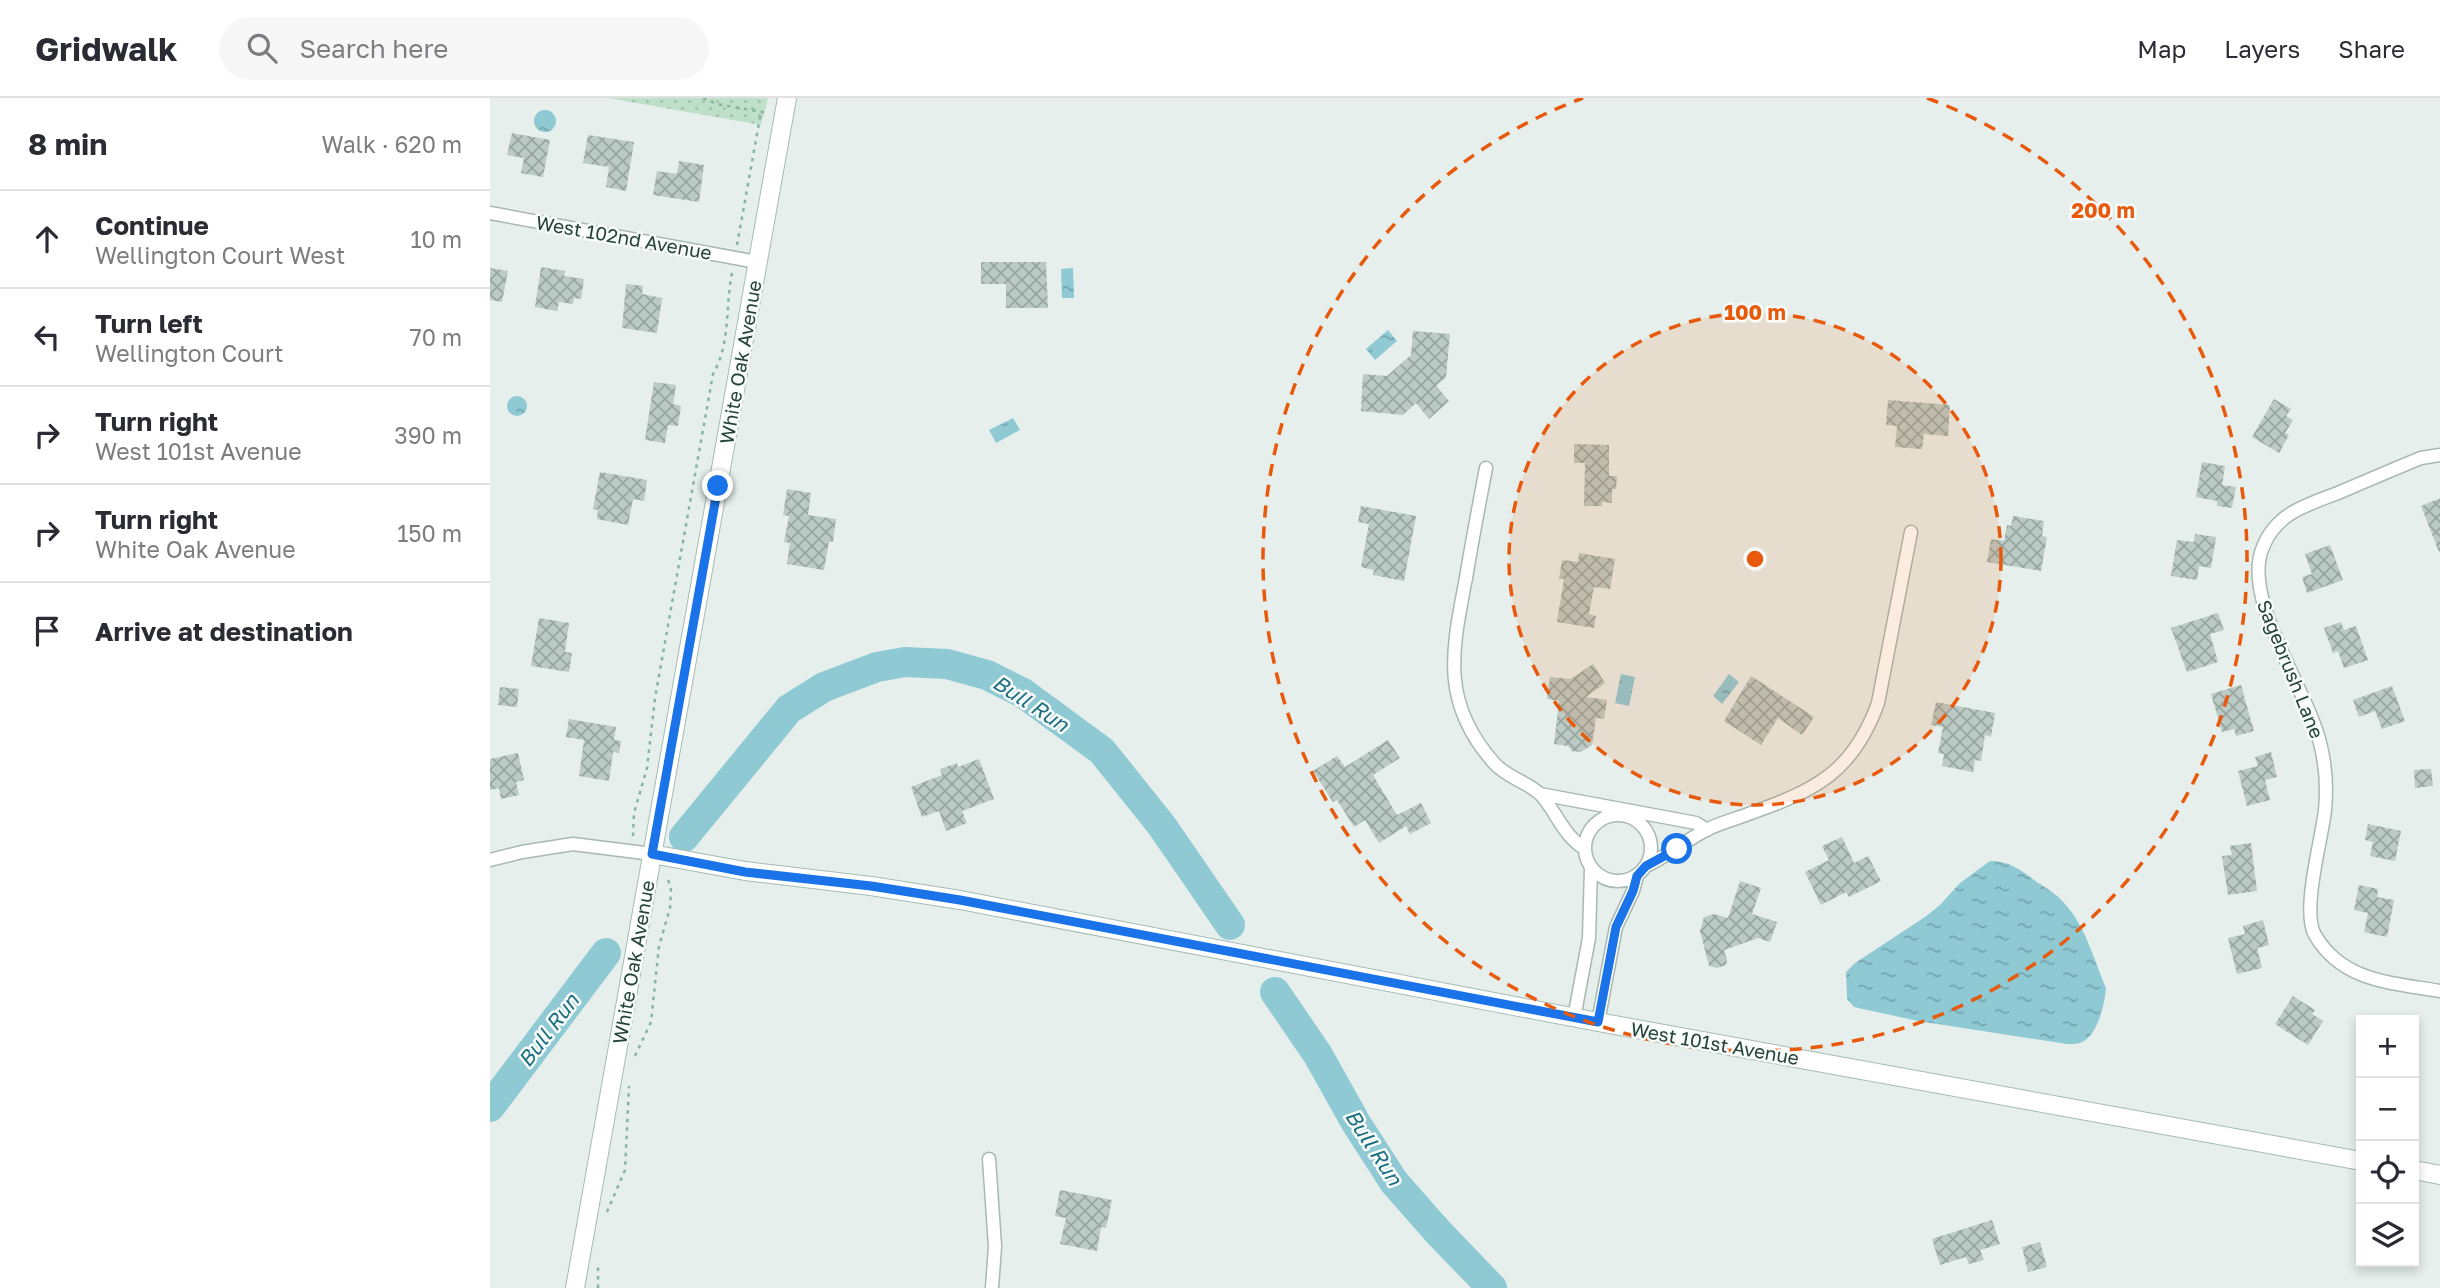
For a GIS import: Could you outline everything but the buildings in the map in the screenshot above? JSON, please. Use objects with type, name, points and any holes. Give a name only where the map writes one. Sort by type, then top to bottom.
[{"type":"street","name":"White Oak Avenue","points":[[575,1288],[787,98]]},
{"type":"street","name":"West 102nd Avenue","points":[[490,213],[757,262]]},
{"type":"street","name":"Sagebrush Lane","points":[[2440,455],[2414,461],[2290,514],[2270,534],[2258,563],[2260,593],[2318,735],[2324,762],[2325,809],[2309,908],[2313,933],[2330,955],[2346,969],[2364,977],[2440,991]]},
{"type":"street","points":[[1486,468],[1454,639],[1454,676],[1464,717],[1479,743],[1504,773],[1540,794],[1696,823],[1707,830]]},
{"type":"street","points":[[1591,868],[1604,879],[1621,882],[1707,830],[1806,792],[1832,774],[1855,748],[1878,703],[1911,532]]},
{"type":"street","points":[[1540,794],[1572,840],[1585,849]]},
{"type":"street","points":[[1598,1022],[1616,927],[1651,853],[1647,831],[1637,821],[1607,808]]},
{"type":"street","points":[[1574,1018],[1590,938],[1591,868],[1585,849],[1588,835],[1596,823],[1609,817],[1637,813]]},
{"type":"street","name":"West 101st Avenue","points":[[490,860],[573,844],[652,854],[745,872],[911,892],[1574,1018],[2356,1160]]},
{"type":"street","points":[[989,1159],[995,1246],[992,1288]]},
{"type":"street","points":[[2419,1171],[2440,1175]]},
{"type":"path","points":[[703,98],[718,104],[761,112]]},
{"type":"green space","points":[[608,98],[768,98],[761,125]]},
{"type":"water","points":[[545,110],[553,113],[556,121],[553,129],[545,132],[537,129],[534,121],[537,113]]},
{"type":"water","points":[[1073,268],[1074,298],[1062,298],[1061,269]]},
{"type":"water","points":[[1388,330],[1397,341],[1375,360],[1366,349]]},
{"type":"water","points":[[517,396],[524,399],[527,406],[524,413],[517,416],[510,413],[507,406],[510,399]]},
{"type":"water","points":[[1013,418],[1020,430],[996,443],[989,430]]},
{"type":"water","points":[[1621,674],[1635,677],[1629,706],[1615,703]]},
{"type":"water","points":[[1729,674],[1739,682],[1722,704],[1713,696]]},
{"type":"water","points":[[1990,861],[2014,866],[2062,900],[2084,933],[2106,988],[2097,1025],[2082,1042],[2067,1044],[1918,1021],[1854,1007],[1847,999],[1846,972],[1855,963],[1925,917],[1960,883]]},
{"type":"waterway","name":"Bull Run","points":[[684,837],[789,709],[824,687],[877,667],[905,662],[947,664],[987,675],[1023,693],[1102,751],[1162,826],[1230,925]]},
{"type":"waterway","name":"Bull Run","points":[[490,1107],[606,953]]},
{"type":"waterway","name":"Bull Run","points":[[1275,992],[1318,1055],[1356,1123],[1394,1182],[1492,1288]]},
{"type":"route","points":[[718,486],[652,854],[745,872],[871,886],[960,900],[1598,1022],[1616,927],[1637,876],[1646,866],[1677,849]]}]
